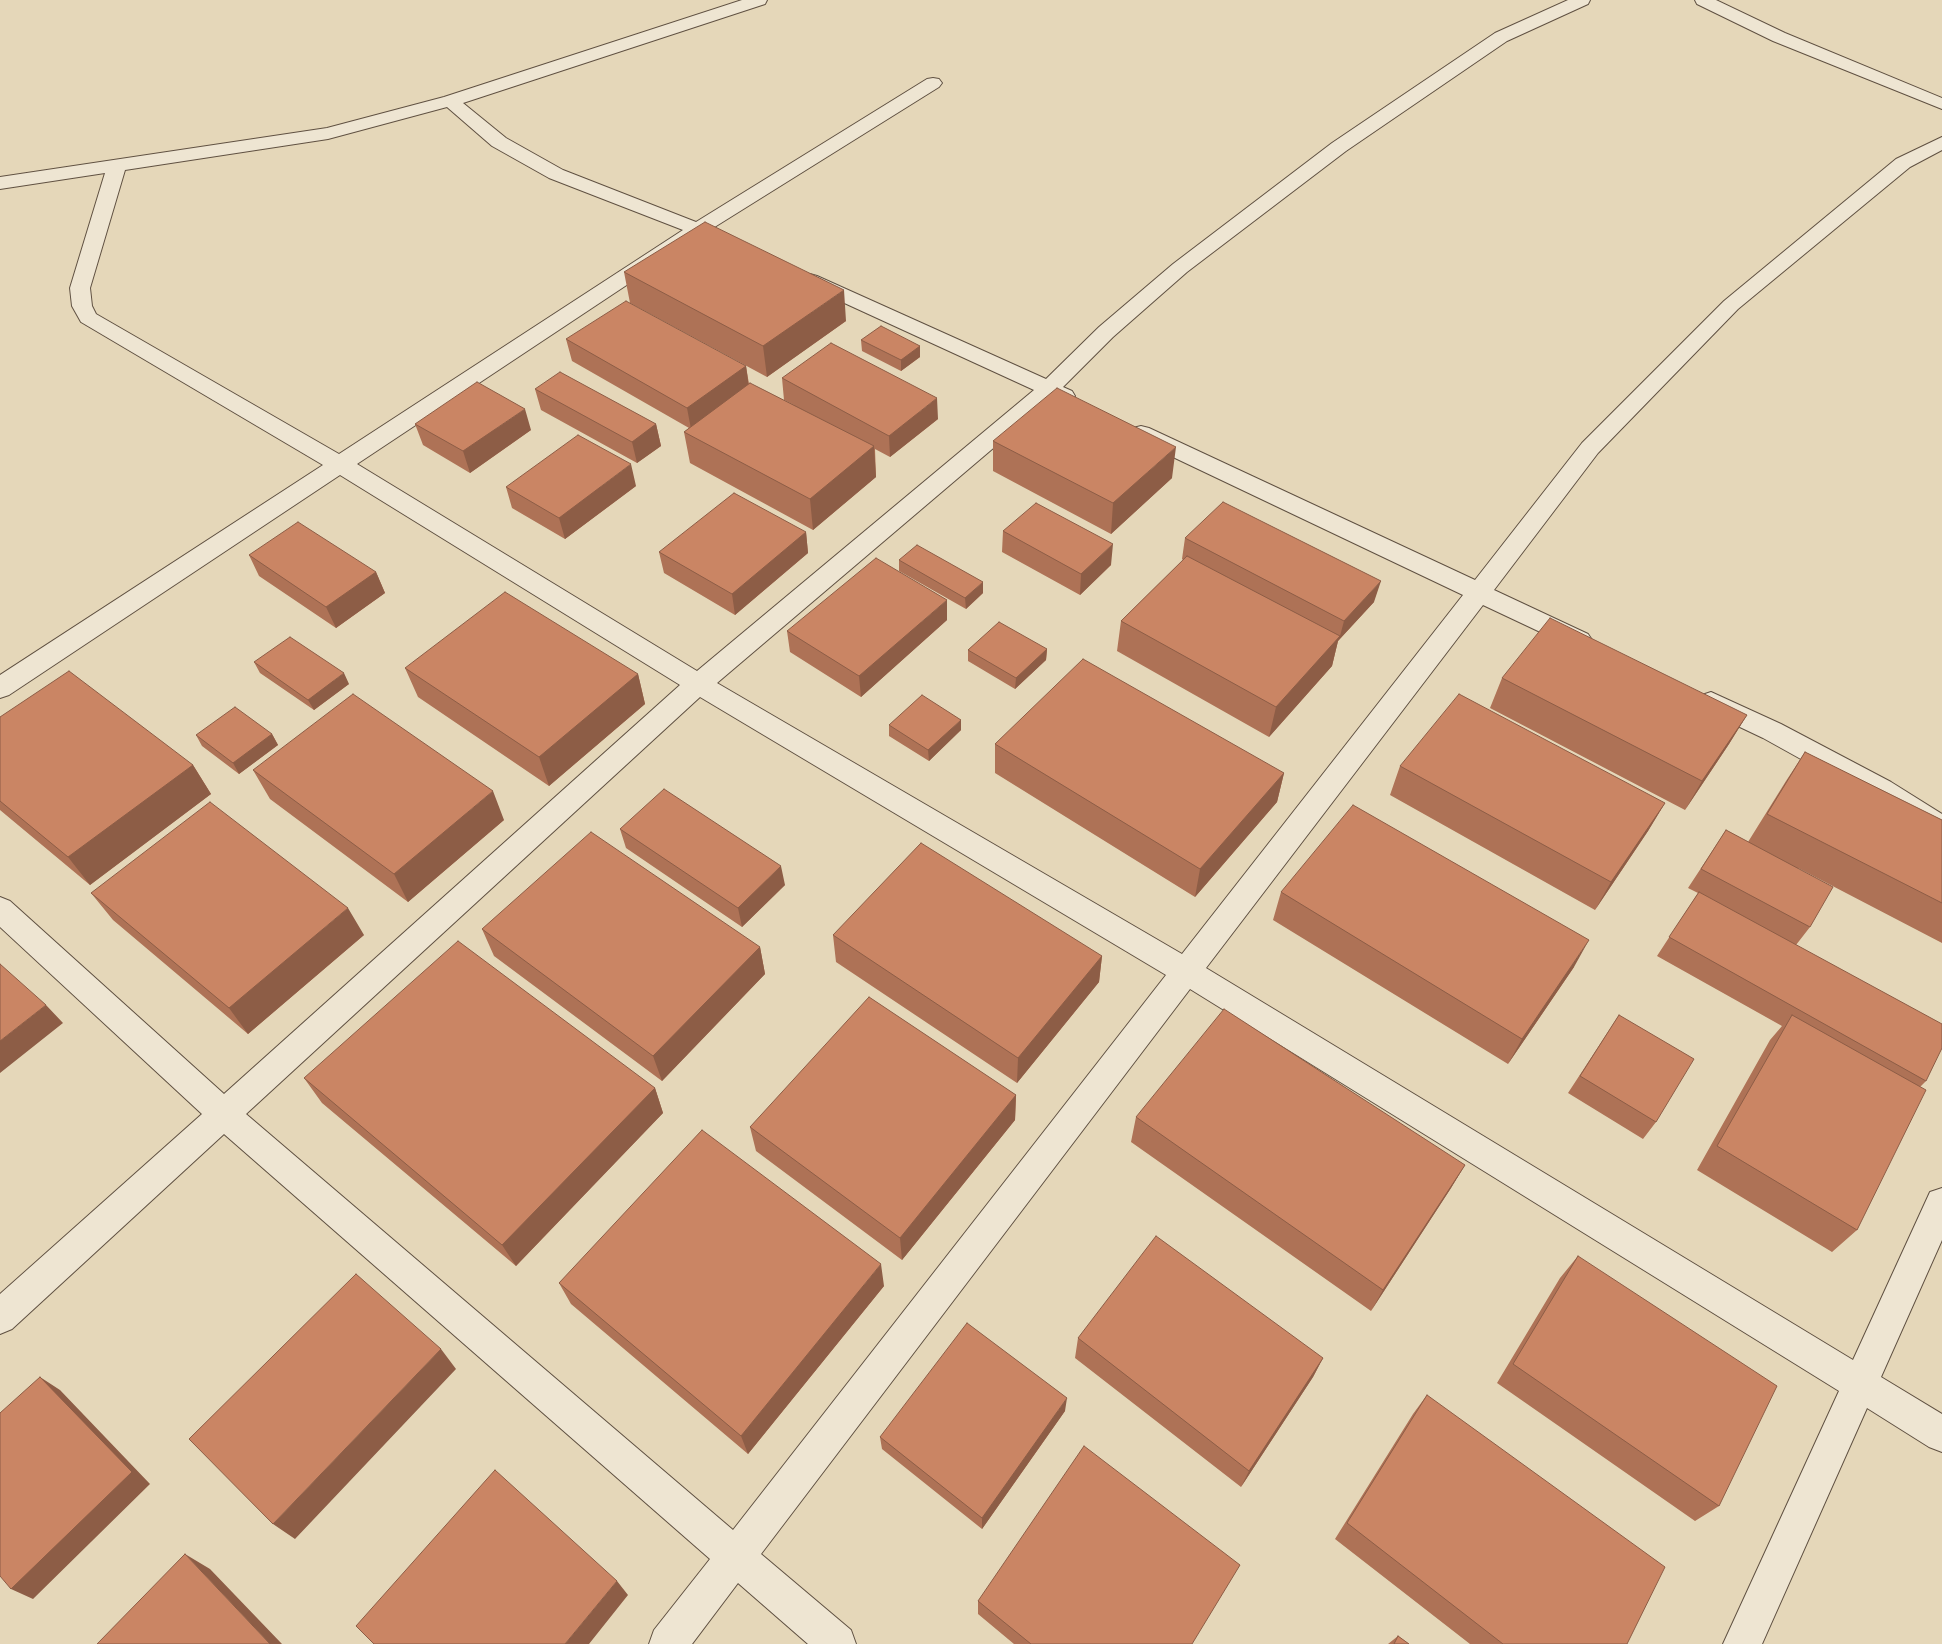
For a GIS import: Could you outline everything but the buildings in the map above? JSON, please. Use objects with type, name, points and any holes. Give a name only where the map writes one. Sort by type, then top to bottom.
[{"type":"street","points":[[0,183],[328,132],[450,101],[759,0]]},
{"type":"street","points":[[0,1316],[698,684],[1049,389],[1106,332],[1180,268],[1339,147],[1501,38],[1582,0]]},
{"type":"street","points":[[1703,0],[1779,37],[1942,104]]},
{"type":"street","points":[[0,688],[698,229],[933,83]]},
{"type":"street","points":[[450,101],[499,142],[556,174],[698,229],[743,250]]},
{"type":"street","points":[[668,1644],[1590,448],[1731,305],[1903,163],[1942,143]]},
{"type":"street","points":[[117,166],[80,288],[82,306],[88,318],[341,465],[698,684],[1186,972],[1942,1434]]},
{"type":"street","points":[[797,274],[1085,406]]},
{"type":"street","points":[[1120,423],[1603,652]]},
{"type":"street","points":[[1692,694],[1772,731],[1881,790],[1942,828]]},
{"type":"street","points":[[0,909],[224,1114],[838,1644]]},
{"type":"street","points":[[1742,1644],[1942,1203]]}]
